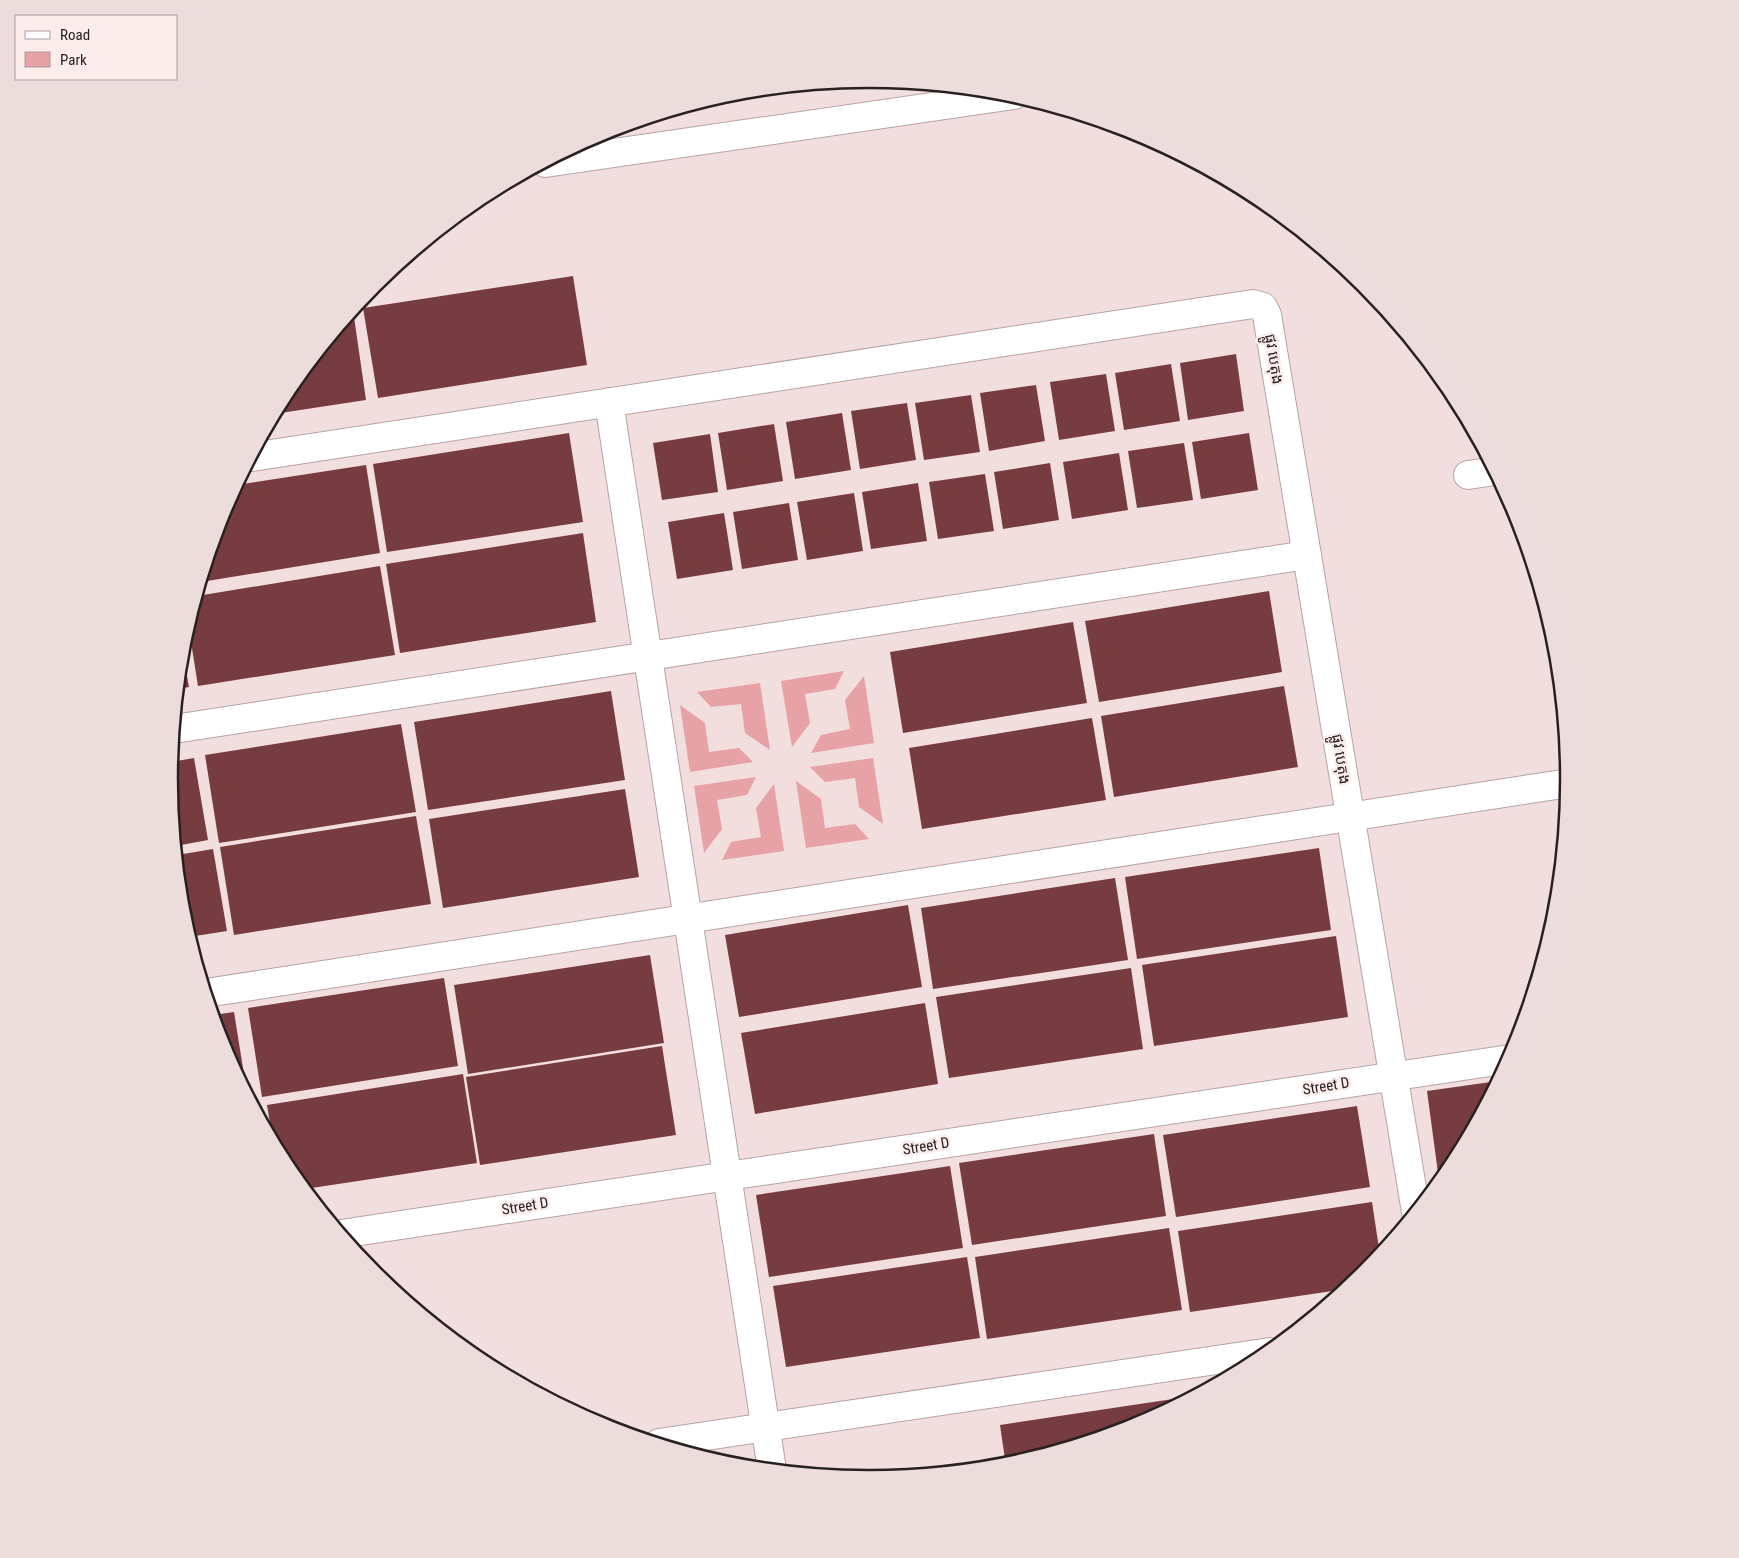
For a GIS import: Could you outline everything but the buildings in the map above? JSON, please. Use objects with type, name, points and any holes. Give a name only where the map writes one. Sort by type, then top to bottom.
[{"type":"street","points":[[564,159],[990,98]]},
{"type":"street","name":"ផ្លូវ បេតុង","points":[[609,402],[1253,304],[1263,307],[1267,315],[1415,1204]]},
{"type":"street","points":[[258,456],[609,402],[771,1464]]},
{"type":"street","points":[[1468,475],[1489,472]]},
{"type":"street","points":[[180,728],[1307,556]]},
{"type":"street","points":[[212,992],[1561,784]]},
{"type":"street","name":"Street D","points":[[348,1233],[1501,1060]]},
{"type":"street","points":[[673,1442],[1253,1355]]},
{"type":"green space","points":[[844,671],[835,689],[805,694],[810,723],[792,747],[781,681]]},
{"type":"green space","points":[[864,676],[874,743],[811,753],[821,735],[850,729],[845,700]]},
{"type":"green space","points":[[760,683],[770,750],[745,733],[741,704],[711,707],[697,692]]},
{"type":"green space","points":[[680,705],[705,723],[709,752],[739,748],[753,762],[690,772]]},
{"type":"green space","points":[[873,758],[883,824],[859,807],[855,778],[825,782],[810,767]]},
{"type":"green space","points":[[756,777],[747,795],[717,800],[722,829],[704,853],[694,786]]},
{"type":"green space","points":[[796,781],[821,799],[825,828],[855,824],[869,839],[806,848]]},
{"type":"green space","points":[[774,784],[784,851],[722,860],[731,842],[761,837],[756,808]]}]
